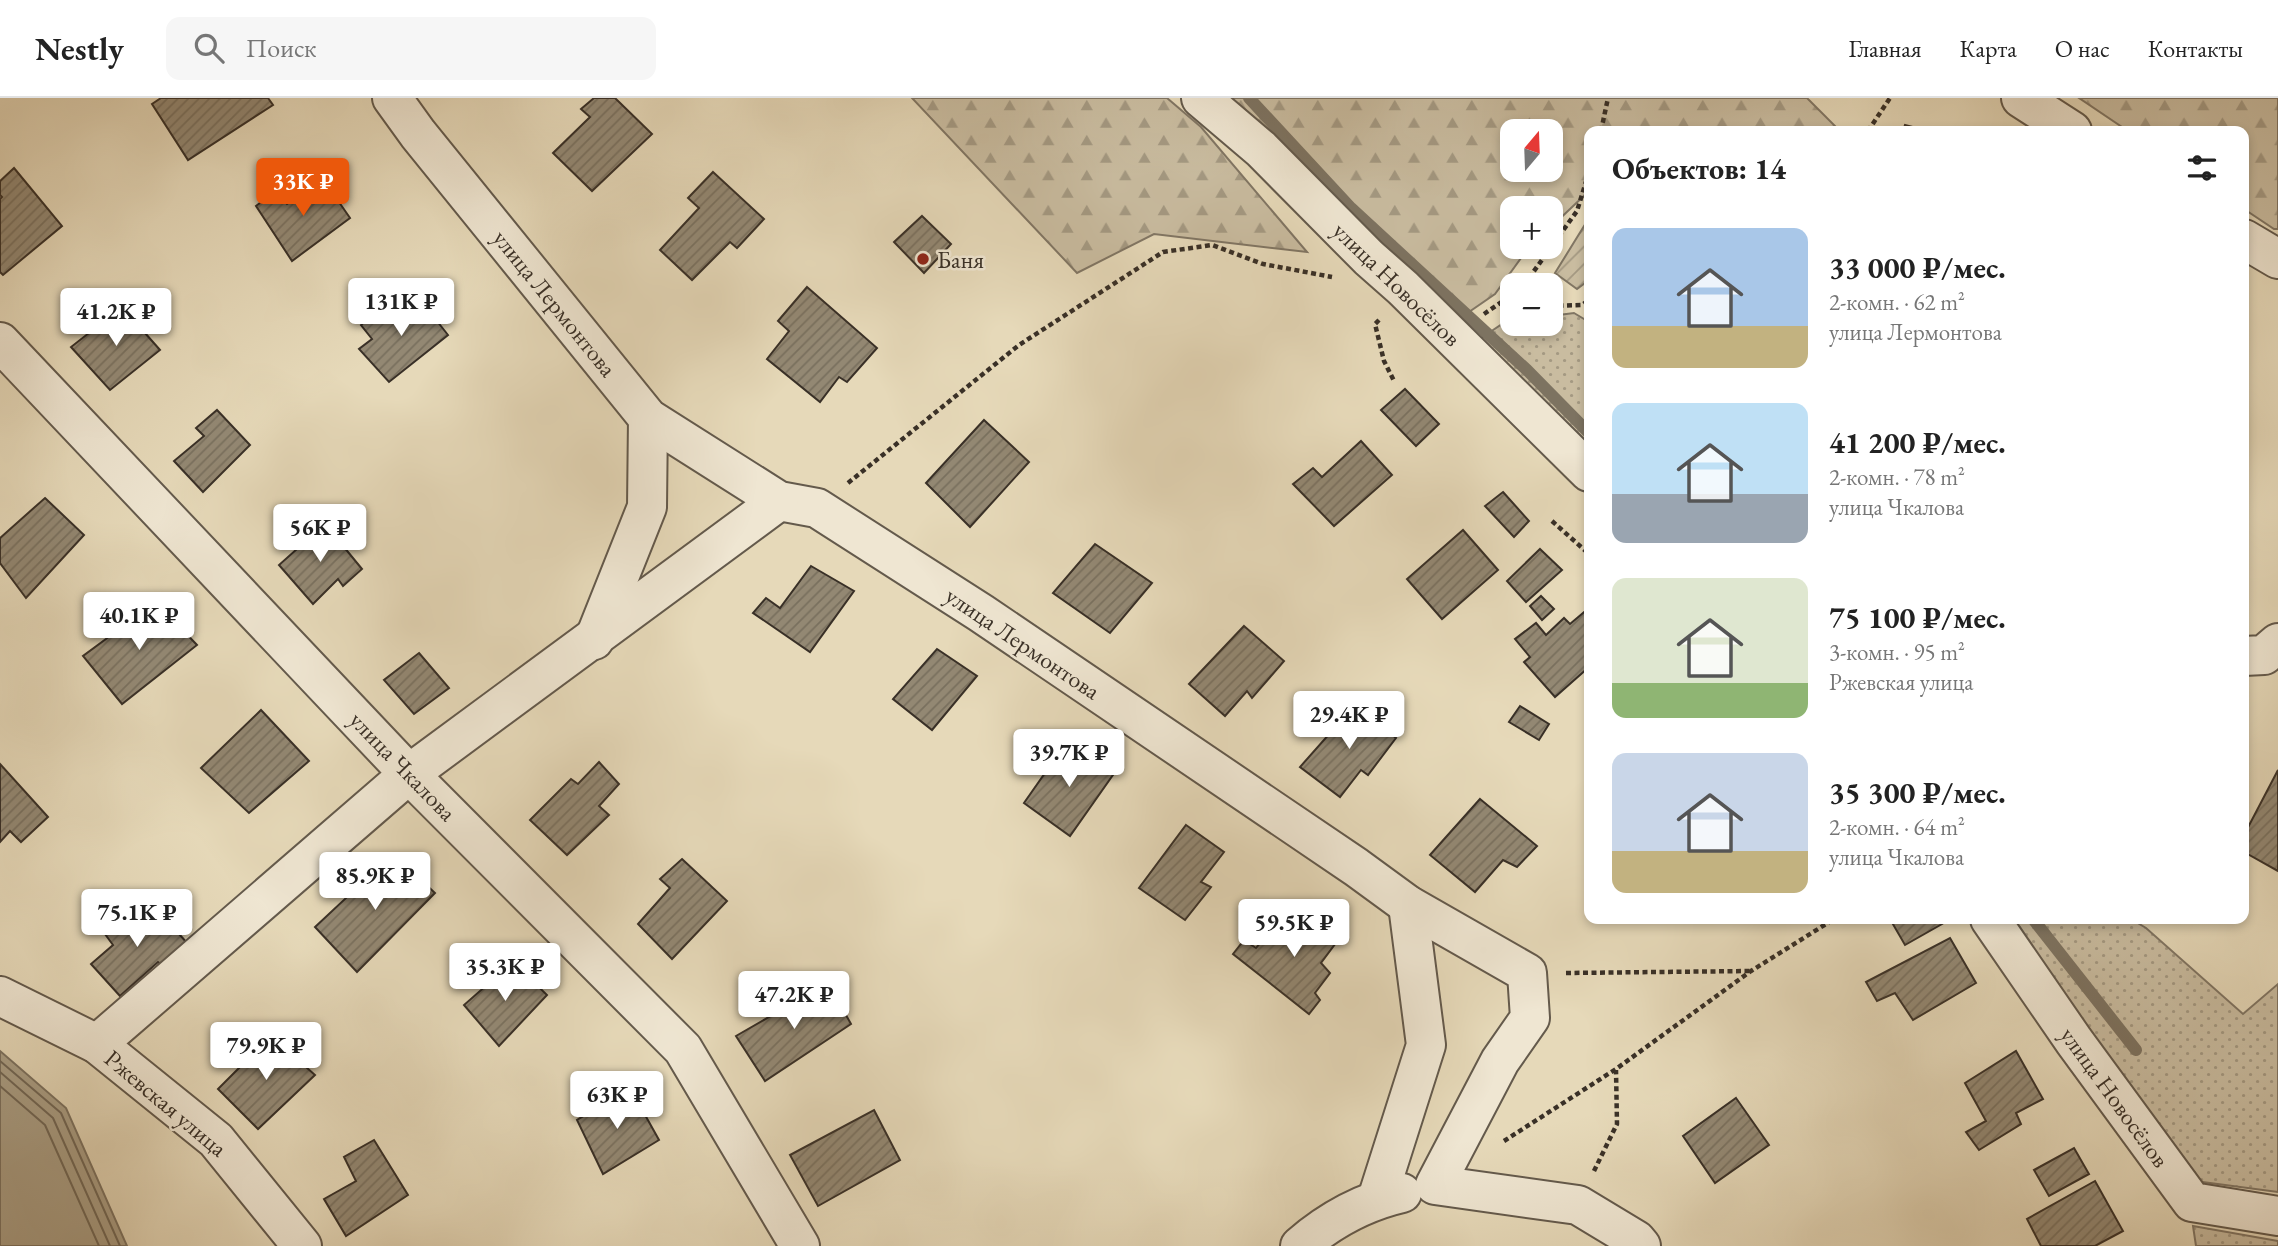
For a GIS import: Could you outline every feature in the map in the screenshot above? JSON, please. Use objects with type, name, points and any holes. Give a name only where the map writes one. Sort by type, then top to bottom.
[{"type":"street","name":"улица Лермонтова","points":[[392,98],[418,134],[648,418],[779,501],[817,508],[981,613],[1356,866],[1408,905],[1527,973]]},
{"type":"street","name":"улица Новосёлов","points":[[1202,98],[1261,149],[1584,467]]},
{"type":"street","points":[[2021,98],[2064,126]]},
{"type":"street","points":[[2249,242],[2278,259]]},
{"type":"street","name":"улица Чкалова","points":[[0,342],[409,774],[684,1049],[800,1246]]},
{"type":"street","points":[[594,639],[647,507],[648,418]]},
{"type":"street","points":[[97,1044],[409,774],[779,501]]},
{"type":"street","points":[[2249,656],[2264,655],[2278,643]]},
{"type":"street","points":[[1377,1199],[1426,1045],[1408,905]]},
{"type":"street","name":"улица Новосёлов","points":[[1993,924],[2074,1041],[2192,1202],[2278,1216]]},
{"type":"street","points":[[1435,1185],[1500,1061],[1530,1018],[1527,973]]},
{"type":"street","name":"Ржевская улица","points":[[0,996],[97,1044],[216,1140],[302,1246]]},
{"type":"street","points":[[1300,1246],[1323,1226],[1377,1199],[1435,1185],[1578,1205],[1636,1240],[1641,1246]]},
{"type":"path","points":[[1602,126],[1608,98]]},
{"type":"path","points":[[1871,126],[1890,98]]},
{"type":"path","points":[[1533,273],[1577,211],[1584,188]]},
{"type":"path","points":[[817,508],[1019,345],[1163,252],[1212,245],[1263,264],[1348,280],[1369,258]]},
{"type":"path","points":[[1394,381],[1384,361],[1375,324],[1403,289]]},
{"type":"path","points":[[1496,306],[1500,303]]},
{"type":"path","points":[[1563,306],[1584,304]]},
{"type":"path","points":[[1552,521],[1584,550]]},
{"type":"path","points":[[1503,1141],[1616,1069],[1751,971],[1826,924]]},
{"type":"path","points":[[1527,973],[1751,971]]},
{"type":"path","points":[[1578,1205],[1617,1124],[1616,1069]]},
{"type":"green space","points":[[912,98],[1167,98],[1201,127],[1307,252],[1154,234],[1077,273]]},
{"type":"green space","points":[[1223,98],[1807,98],[1835,126],[1584,126],[1584,196],[1563,216],[1563,196],[1500,196],[1500,259],[1520,259],[1510,273],[1500,273],[1500,287],[1495,294],[1453,323]]},
{"type":"green space","points":[[2079,98],[2278,98],[2278,229],[2249,212],[2249,126],[2121,126]]},
{"type":"green space","points":[[1584,226],[1584,284],[1577,289],[1563,279],[1563,273],[1555,273]]},
{"type":"green space","points":[[1574,313],[1584,319],[1584,452],[1471,345],[1500,325],[1500,336],[1563,336],[1563,314]]},
{"type":"green space","points":[[2010,924],[2139,924],[2243,1014],[2278,984],[2278,1192],[2195,1181]]},
{"type":"green space","points":[[2193,1226],[2278,1241],[2278,1246],[2196,1246]]},
{"type":"water","points":[[0,1051],[66,1108],[127,1246],[0,1246]]},
{"type":"building","points":[[161,98],[268,98],[273,105],[188,160],[152,104]]},
{"type":"building","points":[[594,98],[615,98],[652,134],[592,191],[553,153],[590,117],[581,109]]},
{"type":"building","points":[[14,168],[62,226],[3,275],[0,272],[0,181]]},
{"type":"building","points":[[713,172],[764,219],[737,248],[730,242],[692,280],[660,250],[699,208],[688,198]]},
{"type":"building","points":[[323,179],[350,218],[292,261],[256,206],[276,191],[287,204]]},
{"type":"building","name":"Баня","points":[[922,216],[951,244],[924,273],[894,242]]},
{"type":"building","points":[[807,287],[877,348],[847,382],[839,377],[820,402],[767,359],[789,331],[778,321]]},
{"type":"building","points":[[418,297],[448,335],[389,382],[359,349],[372,339],[361,325],[377,310],[388,319]]},
{"type":"building","points":[[122,307],[160,350],[110,390],[71,347]]},
{"type":"building","points":[[1405,389],[1439,424],[1416,446],[1381,410]]},
{"type":"building","points":[[217,410],[250,445],[203,492],[174,461],[204,436],[196,428]]},
{"type":"building","points":[[984,420],[1029,462],[970,527],[926,483]]},
{"type":"building","points":[[1361,441],[1392,475],[1334,526],[1293,484],[1313,468],[1322,477]]},
{"type":"building","points":[[1503,492],[1529,521],[1514,537],[1485,506]]},
{"type":"building","points":[[45,498],[84,535],[26,598],[0,563],[0,538]]},
{"type":"building","points":[[325,524],[362,569],[343,586],[338,579],[313,604],[279,565]]},
{"type":"building","points":[[1463,530],[1498,570],[1442,619],[1407,579]]},
{"type":"building","points":[[1095,544],[1152,583],[1110,633],[1053,593]]},
{"type":"building","points":[[1540,549],[1562,570],[1526,602],[1507,581]]},
{"type":"building","points":[[811,566],[854,591],[810,652],[753,613],[766,598],[780,608]]},
{"type":"building","points":[[1541,596],[1554,609],[1542,620],[1530,606]]},
{"type":"building","points":[[156,602],[197,645],[122,704],[83,656]]},
{"type":"building","points":[[1584,612],[1584,671],[1555,697],[1524,662],[1530,657],[1515,639],[1536,623],[1546,635],[1564,618],[1570,624]]},
{"type":"building","points":[[1244,626],[1284,661],[1252,698],[1247,691],[1225,716],[1189,684]]},
{"type":"building","points":[[937,649],[977,676],[932,730],[893,699]]},
{"type":"building","points":[[419,653],[449,688],[414,714],[384,680]]},
{"type":"building","points":[[1355,705],[1396,738],[1368,775],[1361,770],[1340,797],[1300,767]]},
{"type":"building","points":[[1520,706],[1549,724],[1539,740],[1509,722]]},
{"type":"building","points":[[261,710],[309,761],[249,813],[201,768]]},
{"type":"building","points":[[1066,743],[1115,772],[1070,836],[1024,803]]},
{"type":"building","points":[[599,762],[619,784],[599,806],[609,815],[567,855],[530,820],[571,779],[578,784]]},
{"type":"building","points":[[0,764],[48,817],[21,842],[10,831],[0,842]]},
{"type":"building","points":[[2278,770],[2278,871],[2249,855],[2249,825]]},
{"type":"building","points":[[1480,799],[1537,846],[1517,867],[1503,860],[1475,892],[1430,855]]},
{"type":"building","points":[[1186,825],[1224,852],[1201,882],[1211,887],[1185,920],[1139,888]]},
{"type":"building","points":[[393,854],[435,893],[357,972],[315,927]]},
{"type":"building","points":[[682,859],[727,901],[672,959],[638,924],[670,888],[660,879]]},
{"type":"building","points":[[153,905],[188,944],[164,967],[158,962],[120,996],[91,964],[113,945],[102,930],[123,914],[131,924]]},
{"type":"building","points":[[1311,908],[1341,936],[1321,963],[1330,973],[1315,993],[1320,1000],[1309,1014],[1233,954],[1244,940],[1256,948],[1274,927],[1283,935]]},
{"type":"building","points":[[1893,924],[1942,924],[1905,945]]},
{"type":"building","points":[[1950,938],[1976,983],[1913,1020],[1895,993],[1877,1001],[1866,982]]},
{"type":"building","points":[[513,962],[547,995],[499,1046],[464,1005]]},
{"type":"building","points":[[828,983],[851,1024],[765,1081],[736,1036]]},
{"type":"building","points":[[271,1036],[315,1075],[258,1129],[218,1089]]},
{"type":"building","points":[[2016,1051],[2043,1099],[2016,1113],[2021,1124],[1979,1150],[1966,1132],[1986,1121],[1965,1083]]},
{"type":"building","points":[[630,1088],[659,1140],[603,1174],[577,1120]]},
{"type":"building","points":[[1736,1098],[1769,1145],[1715,1183],[1683,1136]]},
{"type":"building","points":[[874,1110],[900,1160],[818,1206],[790,1155]]},
{"type":"building","points":[[374,1140],[408,1195],[346,1236],[324,1199],[356,1181],[344,1157]]},
{"type":"building","points":[[2074,1148],[2089,1174],[2049,1196],[2034,1170]]},
{"type":"building","points":[[2095,1181],[2123,1231],[2095,1246],[2041,1246],[2027,1219]]},
{"type":"waterway","points":[[1249,98],[1351,208],[1527,370],[1584,428]]},
{"type":"waterway","points":[[2037,924],[2136,1050]]},
{"type":"place","name":"Баня","points":[[923,259]]}]
